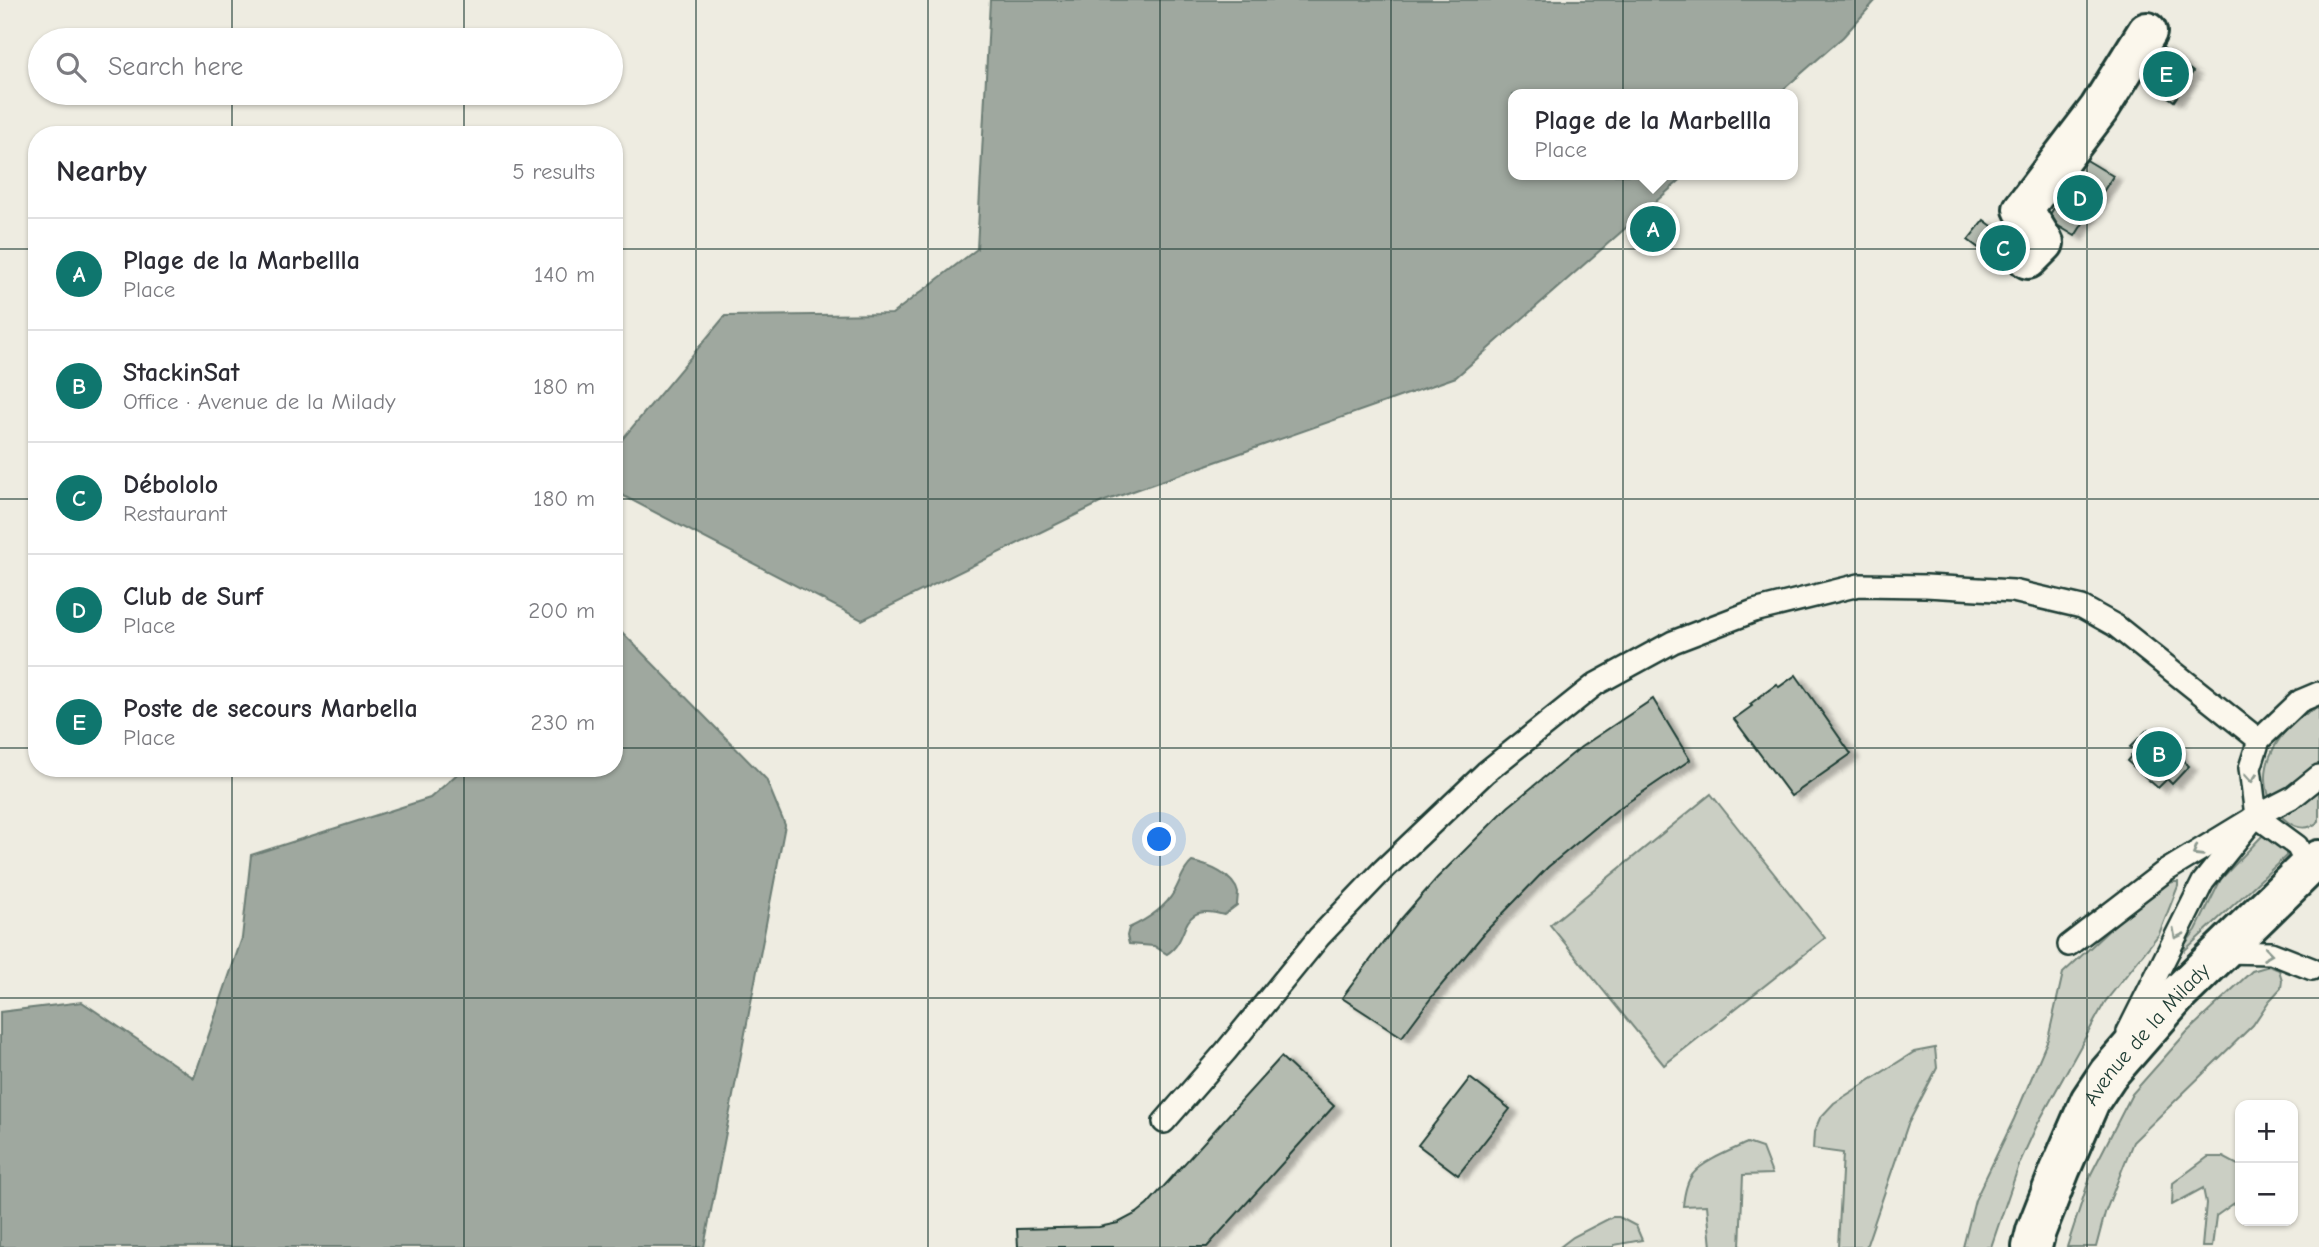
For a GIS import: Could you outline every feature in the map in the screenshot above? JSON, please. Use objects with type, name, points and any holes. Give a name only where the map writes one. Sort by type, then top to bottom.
[{"type":"main road","points":[[2028,259],[2044,243],[2023,209],[2099,110],[2147,32]]},
{"type":"main road","name":"Avenue de la Milady","points":[[2032,1247],[2036,1231],[2090,1101],[2108,1074],[2176,996],[2314,864]]},
{"type":"lane","points":[[1164,1122],[1319,937],[1383,870],[1486,772],[1596,684],[1673,642],[1754,611],[1859,585],[2012,591],[2082,607],[2116,626],[2259,740]]},
{"type":"lane","points":[[2108,1074],[2203,882],[2256,816],[2250,768],[2259,740],[2300,701],[2319,693]]},
{"type":"lane","points":[[2069,945],[2165,872],[2256,816],[2293,797],[2319,776]]},
{"type":"lane","points":[[2256,816],[2297,846],[2314,864]]},
{"type":"lane","points":[[2221,952],[2271,953],[2315,973]]},
{"type":"shaded area","points":[[990,0],[1876,0],[1843,37],[1784,89],[1508,89],[1508,180],[1680,180],[1456,377],[1102,502],[862,620],[623,496],[623,438],[725,316],[892,314],[977,249]]},
{"type":"shaded area","points":[[623,633],[766,779],[785,825],[704,1247],[0,1247],[0,1012],[82,1002],[194,1078],[242,938],[251,855],[430,798],[454,777],[623,777]]},
{"type":"shaded area","points":[[2319,707],[2319,821],[2303,828],[2288,822],[2275,809],[2268,793],[2267,766],[2271,753],[2286,731],[2307,713]]},
{"type":"shaded area","points":[[1711,794],[1825,938],[1664,1065],[1550,925]]},
{"type":"shaded area","points":[[2268,834],[2286,850],[2286,856],[2185,950],[2185,944],[2196,930],[2221,879],[2263,835]]},
{"type":"shaded area","points":[[1192,862],[1213,868],[1226,876],[1236,887],[1237,905],[1224,915],[1209,912],[1191,917],[1180,940],[1167,954],[1154,946],[1129,944],[1129,928],[1166,903]]},
{"type":"shaded area","points":[[2178,882],[2178,886],[2159,934],[2105,1002],[2037,1125],[2020,1162],[1991,1247],[1963,1247],[1975,1200],[2048,1039],[2063,973],[2136,905],[2161,886]]},
{"type":"shaded area","points":[[2269,966],[2279,970],[2281,988],[2253,1025],[2133,1142],[2105,1213],[2096,1247],[2067,1247],[2091,1174],[2132,1094],[2187,1032],[2252,971]]},
{"type":"shaded area","points":[[1935,1048],[1937,1068],[1908,1124],[1866,1247],[1838,1247],[1843,1153],[1813,1149],[1814,1132],[1820,1118],[1834,1103],[1914,1052]]},
{"type":"shaded area","points":[[1747,1143],[1762,1148],[1772,1174],[1743,1175],[1740,1247],[1711,1247],[1707,1205],[1683,1206],[1687,1185],[1698,1169],[1718,1156]]},
{"type":"shaded area","points":[[2208,1157],[2223,1157],[2235,1163],[2235,1203],[2216,1216],[2212,1247],[2202,1247],[2206,1203],[2203,1188],[2172,1205],[2173,1183]]},
{"type":"shaded area","points":[[1612,1217],[1619,1217],[1636,1226],[1642,1240],[1614,1247],[1560,1247],[1573,1237]]},
{"type":"building","points":[[2161,46],[2193,72],[2174,101],[2139,76]]},
{"type":"building","points":[[2085,159],[2113,176],[2075,236],[2047,219]]},
{"type":"building","points":[[1984,220],[2016,244],[2000,264],[1968,240]]},
{"type":"building","points":[[1796,675],[1851,754],[1791,796],[1734,719],[1777,684],[1779,687]]},
{"type":"building","points":[[1653,699],[1690,760],[1618,809],[1548,867],[1486,931],[1402,1037],[1342,998],[1401,919],[1437,878],[1508,807],[1581,747]]},
{"type":"building","points":[[2148,729],[2160,739],[2167,738],[2178,748],[2177,755],[2189,766],[2172,784],[2167,779],[2158,788],[2127,761],[2135,751],[2130,747]]},
{"type":"building","points":[[1281,1057],[1334,1106],[1207,1247],[1018,1247],[1017,1229],[1099,1227],[1118,1223],[1137,1213]]},
{"type":"building","points":[[1470,1078],[1510,1109],[1458,1175],[1418,1145]]},
{"type":"place","name":"Poste de secours Marbella","points":[[2166,74]]},
{"type":"place","name":"Club de Surf","points":[[2080,198]]},
{"type":"place","name":"Plage de la Marbellla","points":[[1653,229]]},
{"type":"place","name":"Débololo","points":[[2003,248]]},
{"type":"place","name":"StackinSat","points":[[2159,754]]}]
